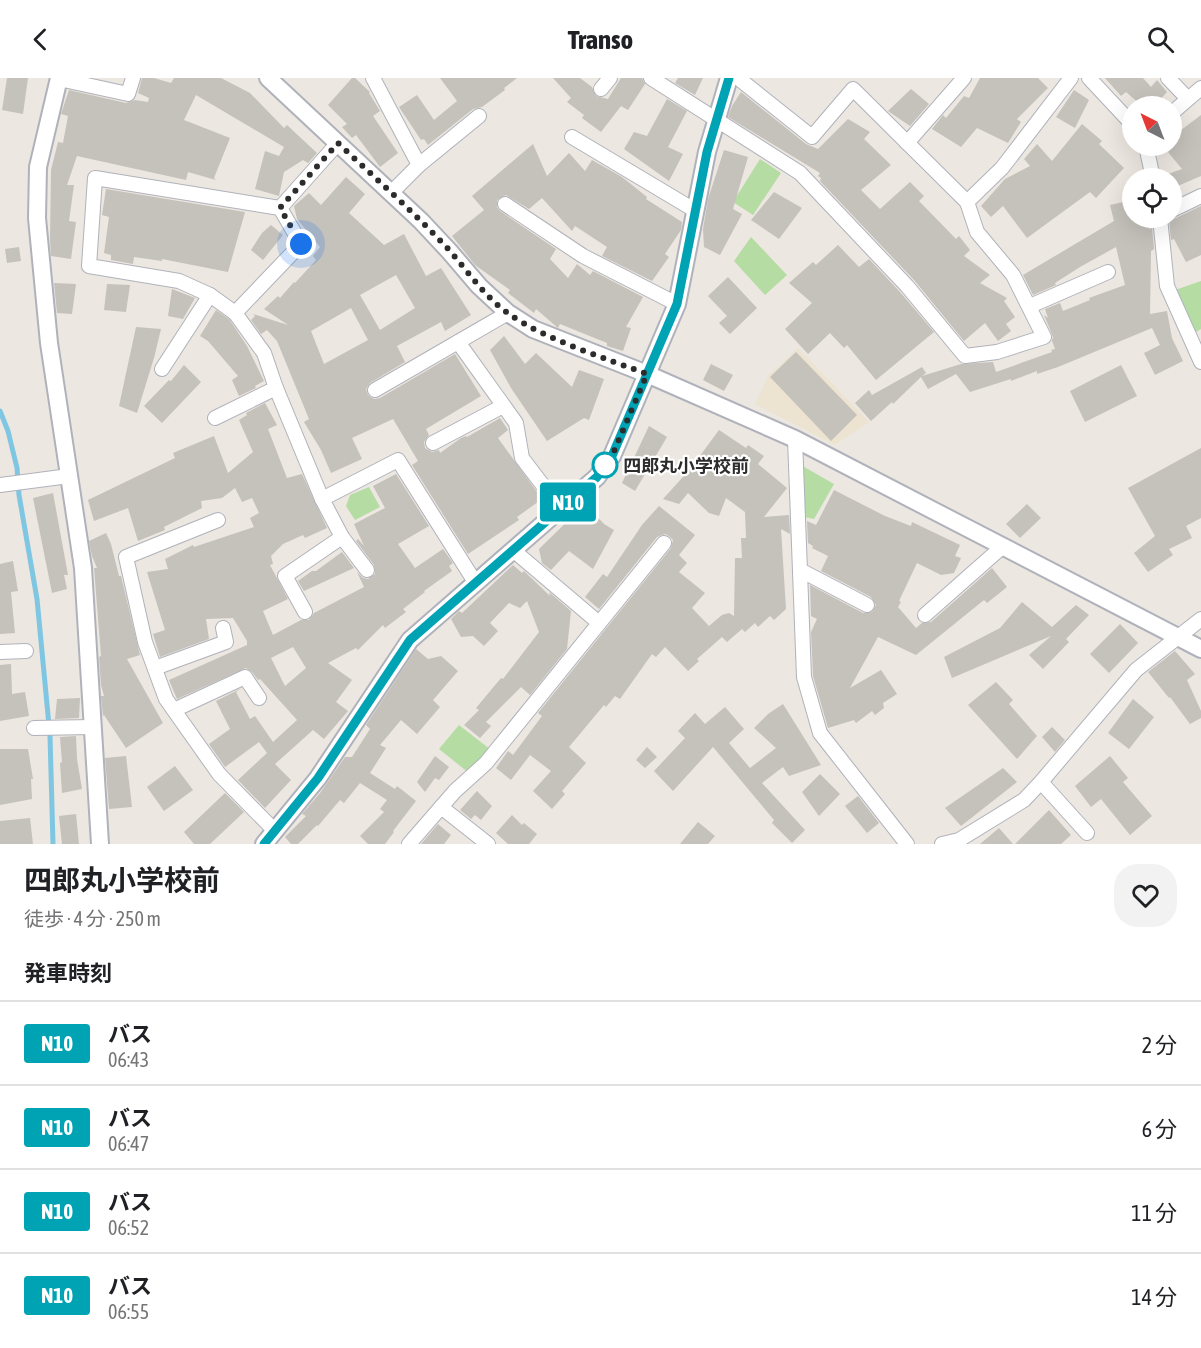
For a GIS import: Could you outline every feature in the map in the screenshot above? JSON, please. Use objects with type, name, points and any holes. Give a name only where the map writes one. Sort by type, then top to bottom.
[{"type":"street","points":[[100,844],[83,568],[49,344],[37,218],[38,167],[59,79],[128,94],[133,78]]},
{"type":"street","points":[[268,78],[428,229],[479,286],[508,313],[532,329],[647,374],[795,439],[1201,649]]},
{"type":"street","points":[[373,78],[419,165]]},
{"type":"street","points":[[651,78],[800,173],[907,286],[965,356],[997,352],[1044,337],[1013,275],[977,232],[967,202],[907,143],[857,84],[812,137],[738,78]]},
{"type":"street","points":[[218,520],[126,557],[145,642],[166,699],[219,774],[270,838],[318,778],[410,640],[597,477],[612,456],[677,304],[707,152],[729,78]]},
{"type":"street","points":[[907,143],[964,78]]},
{"type":"street","points":[[967,202],[1002,168],[1071,78]]},
{"type":"street","points":[[1089,78],[1122,113]]},
{"type":"street","points":[[1168,78],[1188,99]]},
{"type":"street","points":[[1182,104],[1201,88]]},
{"type":"street","points":[[391,193],[419,165],[478,116]]},
{"type":"street","points":[[572,137],[696,211]]},
{"type":"street","points":[[280,208],[338,143]]},
{"type":"street","points":[[280,208],[95,178],[89,266],[178,282],[210,294],[236,313],[264,353],[322,499],[342,537],[367,570]]},
{"type":"street","points":[[1182,205],[1201,196]]},
{"type":"street","points":[[505,204],[583,255],[677,304]]},
{"type":"street","points":[[236,313],[301,244],[280,208]]},
{"type":"street","points":[[1161,228],[1167,286],[1201,362]]},
{"type":"street","points":[[1030,306],[1107,272]]},
{"type":"street","points":[[162,369],[210,294]]},
{"type":"street","points":[[375,390],[508,313]]},
{"type":"street","points":[[458,342],[516,423],[522,458],[561,509]]},
{"type":"street","points":[[215,418],[276,388]]},
{"type":"street","points":[[433,443],[503,406]]},
{"type":"street","points":[[795,439],[804,677],[820,733],[907,844]]},
{"type":"street","points":[[322,499],[398,460],[475,582]]},
{"type":"street","points":[[2,485],[69,476]]},
{"type":"street","points":[[305,612],[285,576],[342,537]]},
{"type":"street","points":[[409,844],[456,790],[486,763],[664,543]]},
{"type":"street","points":[[926,615],[1002,547]]},
{"type":"street","points":[[513,550],[599,623]]},
{"type":"street","points":[[800,570],[867,606]]},
{"type":"street","points":[[942,844],[959,840],[1024,800],[1136,670],[1201,619]]},
{"type":"street","points":[[155,668],[226,642],[223,628]]},
{"type":"street","points":[[0,652],[26,651]]},
{"type":"street","points":[[174,710],[245,677],[259,698]]},
{"type":"street","points":[[34,728],[93,727]]},
{"type":"street","points":[[1041,782],[1087,833]]},
{"type":"street","points":[[441,807],[488,844]]},
{"type":"shaded area","points":[[798,348],[869,422],[835,445],[755,404],[768,376]]},
{"type":"green space","points":[[760,159],[781,173],[753,215],[733,202]]},
{"type":"green space","points":[[751,237],[787,275],[765,295],[734,261]]},
{"type":"green space","points":[[1201,281],[1201,329],[1193,334],[1175,290]]},
{"type":"green space","points":[[799,464],[834,484],[814,519],[804,517]]},
{"type":"green space","points":[[369,487],[380,507],[355,520],[346,506],[350,495]]},
{"type":"green space","points":[[459,725],[491,750],[469,773],[439,749]]},
{"type":"building","points":[[7,78],[28,78],[23,114],[2,110]]},
{"type":"building","points":[[142,78],[154,78],[171,83],[174,78],[221,78],[250,93],[284,128],[287,125],[317,153],[308,163],[303,160],[284,172],[279,196],[255,189],[265,151],[279,156],[284,147],[196,95],[184,120],[230,138],[214,178],[216,180],[188,172],[186,180],[77,156],[67,185],[74,185],[69,221],[76,222],[71,259],[51,256],[51,170],[58,142],[63,143],[68,116],[61,114],[69,90],[126,103],[135,100],[148,102],[149,98],[138,93]]},
{"type":"building","points":[[352,78],[355,78],[370,92],[380,111],[373,116],[398,153],[380,167],[356,135],[352,138],[342,127],[347,124],[328,105]]},
{"type":"building","points":[[440,78],[517,78],[504,88],[505,90],[482,107],[473,109],[428,145],[424,139],[421,140],[399,107],[417,95],[434,120],[457,101]]},
{"type":"building","points":[[553,78],[580,78],[592,87],[596,96],[608,99],[621,78],[642,78],[645,84],[628,110],[621,106],[601,132],[582,118],[584,115],[567,102],[571,98]]},
{"type":"building","points":[[678,78],[703,78],[695,95],[675,83]]},
{"type":"building","points":[[980,78],[1038,78],[1048,88],[1017,119],[1021,122],[1008,143],[977,128],[961,147],[932,129],[943,115],[946,118],[964,96],[969,98]]},
{"type":"building","points":[[1105,78],[1143,78],[1151,87],[1157,80],[1167,92],[1163,96],[1131,96],[1126,92],[1121,96]]},
{"type":"building","points":[[911,89],[929,104],[910,126],[888,111]]},
{"type":"building","points":[[1074,90],[1089,100],[1075,128],[1056,117]]},
{"type":"building","points":[[741,92],[806,144],[818,149],[848,119],[870,132],[864,139],[891,165],[861,190],[880,209],[910,182],[924,196],[919,201],[956,239],[959,236],[970,250],[964,256],[990,275],[980,283],[1007,298],[1004,301],[1015,317],[1006,324],[1011,331],[998,341],[985,323],[964,341],[914,280],[820,181],[821,178],[818,176],[820,173],[728,117]]},
{"type":"building","points":[[667,99],[687,111],[668,147],[683,154],[669,181],[624,149],[634,132],[647,136]]},
{"type":"building","points":[[1201,115],[1201,176],[1182,184],[1182,168],[1171,156],[1182,156],[1182,129]]},
{"type":"building","points":[[1082,124],[1102,141],[1099,144],[1124,168],[1096,198],[1090,192],[1027,238],[1003,206],[991,217],[981,206],[1005,179],[1030,166],[1024,159],[1037,144],[1052,161]]},
{"type":"building","points":[[533,144],[547,176],[569,153],[585,171],[592,160],[622,177],[647,197],[646,199],[682,222],[681,230],[665,254],[669,257],[652,281],[602,256],[607,247],[575,226],[572,231],[542,198],[529,209],[506,195],[497,200],[497,207],[500,211],[556,249],[550,259],[568,278],[577,264],[590,275],[593,271],[643,297],[626,327],[631,328],[623,351],[560,324],[558,328],[536,309],[534,313],[508,293],[510,290],[475,265],[452,236],[484,210],[472,196]]},
{"type":"building","points":[[724,150],[748,157],[733,209],[742,214],[720,255],[704,247],[703,229],[708,199]]},
{"type":"building","points":[[346,177],[365,194],[349,213],[384,245],[404,234],[426,276],[441,268],[471,315],[445,331],[441,322],[397,346],[405,362],[370,383],[366,389],[368,395],[374,399],[380,398],[455,354],[481,396],[426,429],[429,435],[424,442],[425,448],[432,452],[439,450],[440,453],[461,438],[467,437],[500,418],[508,430],[498,438],[542,499],[517,517],[519,520],[468,554],[412,465],[418,461],[393,419],[352,438],[362,459],[331,473],[321,450],[304,422],[309,419],[277,341],[267,330],[261,334],[251,320],[255,316],[253,314],[288,325],[264,309],[278,296],[280,298],[316,260],[313,256],[320,247],[297,219],[294,206],[309,193],[321,205]],"holes":[[[396,275],[415,308],[380,330],[360,295]],[[351,308],[368,340],[324,364],[311,331]]]},
{"type":"building","points":[[106,189],[245,212],[228,272],[162,259],[162,261],[134,257],[133,264],[111,260],[111,255],[104,253],[109,217],[102,215]]},
{"type":"building","points":[[774,192],[802,208],[779,239],[751,220]]},
{"type":"building","points":[[1122,202],[1122,228],[1152,228],[1154,249],[1151,251],[1150,314],[1167,311],[1172,338],[1183,361],[1155,375],[1144,353],[1160,345],[1152,328],[1058,367],[1037,374],[1037,371],[970,392],[956,374],[928,389],[921,377],[871,421],[855,403],[869,390],[872,395],[922,367],[926,373],[922,376],[961,364],[993,362],[996,372],[1052,352],[1051,350],[1055,349],[1044,315],[1048,318],[1045,309],[1060,303],[1063,311],[1090,300],[1089,298],[1125,285],[1116,247],[1080,267],[1055,283],[1056,285],[1033,295],[1023,275],[1114,221],[1110,205]]},
{"type":"building","points":[[1201,206],[1201,255],[1186,262],[1174,239],[1171,240],[1170,228],[1182,228],[1182,215]]},
{"type":"building","points":[[271,225],[283,235],[263,260],[251,250],[262,233]]},
{"type":"building","points":[[838,245],[859,267],[869,259],[934,332],[876,380],[847,345],[844,348],[830,333],[808,354],[785,329],[812,303],[789,283],[813,262],[816,265]]},
{"type":"building","points":[[19,247],[21,261],[7,263],[5,249]]},
{"type":"building","points":[[728,277],[757,308],[730,334],[719,323],[727,316],[708,296]]},
{"type":"building","points":[[54,283],[76,284],[72,314],[57,313]]},
{"type":"building","points":[[107,284],[130,285],[126,312],[104,310]]},
{"type":"building","points":[[172,289],[195,298],[183,319],[168,316]]},
{"type":"building","points":[[216,310],[229,319],[247,346],[264,381],[255,386],[256,388],[239,396],[232,380],[238,376],[208,341],[200,336]]},
{"type":"building","points":[[136,327],[161,329],[137,413],[119,406]]},
{"type":"building","points":[[504,336],[525,364],[536,353],[572,387],[579,370],[604,379],[589,420],[584,418],[547,441],[511,388],[490,350]]},
{"type":"building","points":[[796,352],[857,415],[831,441],[770,377]]},
{"type":"building","points":[[711,364],[733,375],[724,391],[703,380]]},
{"type":"building","points":[[184,365],[201,382],[162,423],[144,406],[169,380],[171,381]]},
{"type":"building","points":[[1121,365],[1137,396],[1085,422],[1070,391]]},
{"type":"building","points":[[265,403],[277,425],[268,429],[287,478],[302,474],[327,528],[305,538],[303,535],[283,544],[271,556],[273,564],[270,565],[288,599],[263,611],[273,635],[301,620],[309,620],[314,613],[364,587],[357,572],[363,578],[368,579],[375,574],[374,565],[356,541],[358,539],[364,546],[354,524],[385,508],[373,486],[396,474],[429,526],[398,544],[415,568],[443,549],[453,563],[449,566],[452,571],[403,609],[406,612],[385,628],[383,625],[358,650],[356,648],[328,663],[352,680],[336,702],[348,711],[324,739],[313,730],[275,764],[291,780],[265,808],[238,780],[267,753],[259,742],[225,767],[209,744],[230,729],[216,701],[242,688],[236,692],[250,719],[255,716],[273,742],[297,720],[260,679],[258,680],[246,668],[177,699],[169,680],[247,645],[247,641],[233,618],[206,619],[209,639],[160,657],[153,634],[165,630],[147,572],[168,569],[165,559],[193,545],[194,547],[254,527],[250,518],[259,513],[252,498],[242,502],[235,488],[222,498],[201,501],[202,508],[164,527],[165,530],[138,541],[128,508],[94,521],[88,500],[175,458],[173,453],[214,436],[228,473],[253,452],[239,420],[247,415],[246,413]],"holes":[[[293,647],[306,668],[285,686],[271,658]]]},
{"type":"building","points":[[649,426],[667,437],[635,491],[622,483]]},
{"type":"building","points":[[719,430],[746,448],[748,445],[764,456],[758,464],[787,488],[764,517],[789,515],[790,534],[781,529],[786,609],[774,620],[770,616],[758,627],[755,623],[745,632],[742,629],[727,642],[722,637],[697,659],[699,661],[688,671],[665,647],[656,657],[652,654],[620,699],[615,696],[606,707],[604,705],[569,747],[586,763],[562,791],[565,794],[552,809],[533,791],[551,771],[530,755],[511,780],[496,768],[508,751],[513,755],[542,716],[538,713],[671,548],[673,540],[669,536],[665,534],[657,537],[599,609],[585,597],[603,574],[607,577],[642,525],[659,506],[695,535],[679,555],[687,563],[679,572],[705,593],[692,608],[709,626],[722,615],[729,613],[734,616],[735,558],[742,558],[741,538],[746,538],[745,512],[726,498],[719,516],[709,513],[688,493],[679,504],[663,499],[691,468]]},
{"type":"building","points":[[1201,448],[1201,518],[1186,526],[1192,538],[1169,549],[1173,555],[1148,572],[1134,553],[1155,536],[1128,488]]},
{"type":"building","points":[[834,490],[885,516],[911,526],[912,522],[960,545],[955,556],[961,558],[954,573],[941,575],[917,563],[898,607],[916,628],[922,623],[931,622],[992,568],[1007,587],[987,603],[984,600],[916,655],[878,637],[850,688],[881,670],[897,694],[883,703],[884,708],[875,715],[872,711],[856,723],[854,720],[828,728],[813,676],[811,632],[817,619],[811,616],[810,585],[863,613],[872,612],[876,605],[871,597],[821,571],[828,556],[812,548],[813,546],[808,543],[807,521],[816,525]]},
{"type":"building","points":[[53,493],[68,575],[64,575],[67,589],[52,593],[33,498]]},
{"type":"building","points":[[585,504],[604,524],[614,530],[593,569],[569,551],[551,570],[542,563],[539,549]]},
{"type":"building","points":[[1027,504],[1041,518],[1020,538],[1006,524]]},
{"type":"building","points":[[106,533],[119,576],[121,576],[140,655],[127,659],[163,723],[126,748],[103,716],[101,696],[104,696],[101,685],[94,568],[97,568],[89,541]]},
{"type":"building","points":[[342,552],[354,568],[304,591],[298,581]]},
{"type":"building","points":[[13,561],[18,591],[11,592],[15,633],[0,634],[0,564]]},
{"type":"building","points":[[513,565],[522,573],[524,571],[550,596],[549,592],[571,611],[567,649],[530,695],[521,687],[486,722],[491,726],[480,738],[464,725],[479,710],[476,708],[501,678],[503,679],[539,632],[527,601],[520,608],[509,603],[490,623],[498,631],[484,646],[473,636],[461,637],[451,619],[459,611],[462,613]]},
{"type":"building","points":[[1022,602],[1052,627],[1076,605],[1089,615],[1066,639],[1069,642],[1043,669],[1029,655],[1051,636],[952,678],[944,657],[1000,628]]},
{"type":"building","points":[[1120,624],[1138,643],[1109,673],[1090,654]]},
{"type":"building","points":[[416,649],[428,659],[441,656],[458,671],[433,700],[440,707],[417,734],[401,720],[380,745],[386,748],[370,773],[395,789],[397,786],[416,801],[385,844],[368,844],[360,836],[384,812],[380,809],[387,800],[360,783],[344,803],[340,800],[318,826],[298,844],[291,844],[285,837],[306,816],[302,814],[345,757],[352,757],[370,729],[366,725]]},
{"type":"building","points":[[1175,651],[1195,674],[1187,680],[1201,711],[1201,718],[1190,724],[1148,672]]},
{"type":"building","points":[[11,664],[12,694],[25,692],[29,716],[0,721],[0,665]]},
{"type":"building","points":[[996,682],[1013,700],[1009,704],[1037,736],[1017,759],[968,705]]},
{"type":"building","points":[[80,698],[79,718],[55,719],[57,699]]},
{"type":"building","points":[[1133,699],[1154,717],[1129,749],[1108,733]]},
{"type":"building","points":[[783,704],[821,765],[789,776],[783,767],[762,783],[805,830],[792,843],[772,823],[774,820],[713,747],[673,791],[654,771],[685,738],[678,731],[695,713],[705,724],[725,707],[744,729],[729,743],[750,768],[776,748],[754,728],[768,714]]},
{"type":"building","points":[[1052,727],[1065,740],[1055,752],[1042,737]]},
{"type":"building","points":[[76,736],[82,789],[62,793],[60,737]]},
{"type":"building","points":[[647,747],[657,757],[645,768],[636,760]]},
{"type":"building","points":[[0,749],[28,749],[33,779],[31,779],[32,799],[0,805]]},
{"type":"building","points":[[126,756],[132,807],[109,809],[105,758]]},
{"type":"building","points":[[435,756],[449,767],[439,780],[435,778],[425,792],[417,782]]},
{"type":"building","points":[[1110,756],[1128,778],[1123,782],[1152,816],[1130,835],[1101,799],[1091,807],[1075,786]]},
{"type":"building","points":[[175,766],[193,790],[164,811],[147,787]]},
{"type":"building","points":[[1003,768],[1017,782],[961,826],[945,808]]},
{"type":"building","points":[[820,774],[840,794],[819,816],[802,792]]},
{"type":"building","points":[[477,791],[492,806],[481,820],[475,815],[471,819],[460,810]]},
{"type":"building","points":[[225,793],[244,812],[210,844],[194,844],[184,832]]},
{"type":"building","points":[[858,796],[879,823],[867,833],[845,806]]},
{"type":"building","points":[[1049,810],[1071,835],[1061,844],[1015,844]]},
{"type":"building","points":[[76,814],[79,844],[62,844],[59,816]]},
{"type":"building","points":[[512,815],[522,825],[524,823],[537,834],[529,844],[508,844],[496,833]]},
{"type":"building","points":[[30,818],[33,844],[0,844],[0,821]]},
{"type":"building","points":[[698,822],[715,836],[708,844],[680,844]]},
{"type":"building","points":[[438,824],[451,835],[444,844],[421,844]]},
{"type":"building","points":[[999,828],[1013,844],[980,844]]},
{"type":"waterway","points":[[0,411],[8,431],[17,468],[19,495],[37,599],[50,736],[53,844]]},
{"type":"bus line","name":"N10","points":[[264,844],[318,778],[410,640],[597,477],[612,456],[677,304],[707,152],[729,78]]},
{"type":"place","name":"四郎丸小学校前","points":[[605,465]]},
{"type":"route","points":[[301,244],[280,208],[338,143],[421,221],[479,286],[508,313],[532,329],[647,374],[612,456],[605,465]]}]
